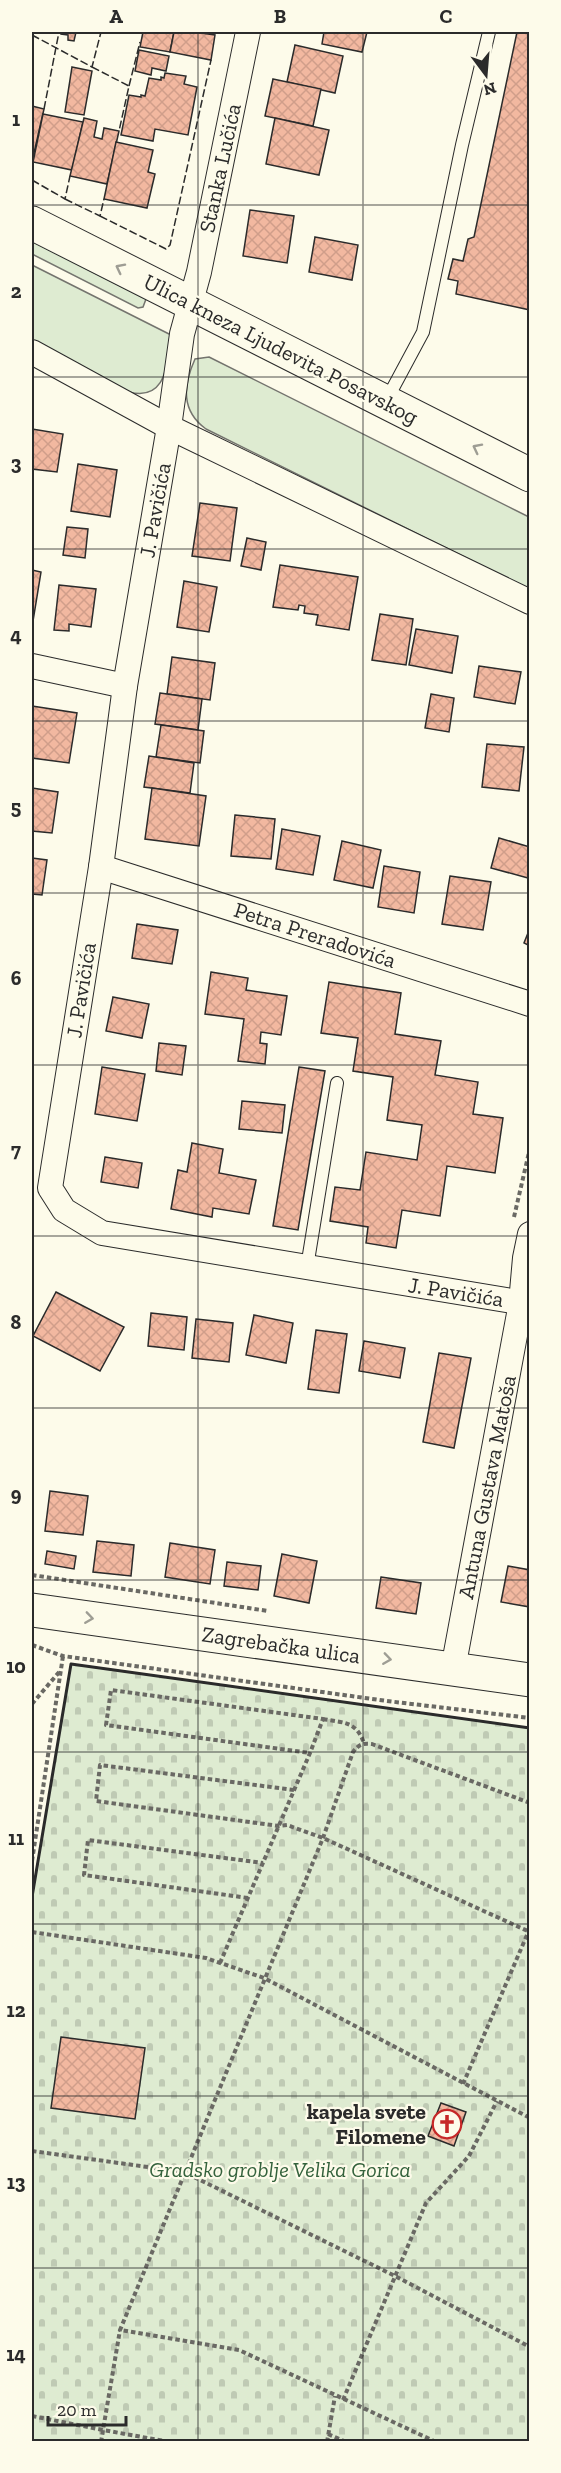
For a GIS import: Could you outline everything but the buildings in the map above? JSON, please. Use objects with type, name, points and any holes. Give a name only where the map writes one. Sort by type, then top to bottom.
[{"type":"main road","name":"Ulica kneza Ljudevita Posavskog","points":[[32,223],[530,475]]},
{"type":"main road","name":"Zagrebačka ulica","points":[[32,1610],[530,1680]]},
{"type":"street","name":"Stanka Lučića","points":[[191,303],[248,32]]},
{"type":"street","name":"J. Pavičića","points":[[191,303],[182,334],[169,426],[125,686],[101,867],[50,1188],[64,1209],[102,1233],[525,1304]]},
{"type":"street","points":[[32,352],[169,426],[530,602]]},
{"type":"street","points":[[32,666],[125,686]]},
{"type":"street","name":"Petra Preradovića","points":[[101,867],[530,1004]]},
{"type":"street","name":"Antuna Gustava Matoša","points":[[453,1669],[525,1304],[525,1258],[530,1234]]},
{"type":"lane","points":[[386,402],[423,333],[462,145],[489,32]]},
{"type":"lane","points":[[307,1267],[338,1083]]},
{"type":"path","points":[[32,1645],[63,1656],[387,1701],[530,1718]]},
{"type":"path","points":[[32,1861],[63,1656]]},
{"type":"path","points":[[32,1704],[61,1671]]},
{"type":"path","points":[[310,1753],[106,1725],[111,1690],[353,1725],[359,1730],[364,1743]]},
{"type":"path","points":[[220,1963],[323,1719]]},
{"type":"path","points":[[101,2442],[120,2330],[358,1745],[364,1743],[530,1803]]},
{"type":"path","points":[[294,1790],[100,1765],[96,1801],[279,1826],[287,1825],[322,1838],[529,1930],[462,2084]]},
{"type":"path","points":[[248,1898],[84,1875],[88,1840],[263,1863]]},
{"type":"path","points":[[32,1932],[206,1958],[264,1978],[530,2118]]},
{"type":"path","points":[[343,2400],[426,2203],[469,2156],[497,2101]]},
{"type":"path","points":[[32,2151],[184,2172],[395,2276],[530,2347]]},
{"type":"path","points":[[120,2330],[239,2350],[436,2442]]},
{"type":"path","points":[[327,2442],[334,2396]]},
{"type":"path","points":[[32,2416],[170,2442]]},
{"type":"path","points":[[328,2434],[346,2442]]},
{"type":"green space","points":[[32,241],[146,299],[143,307],[138,308],[32,254]]},
{"type":"green space","points":[[32,265],[173,336],[163,378],[158,386],[142,394],[129,392],[32,340]]},
{"type":"green space","points":[[209,357],[529,517],[529,589],[206,429],[198,422],[188,406],[187,388],[195,359]]},
{"type":"green space","name":"Gradsko groblje Velika Gorica","points":[[71,1664],[529,1728],[529,2441],[32,2442],[32,1897]]},
{"type":"fence","points":[[44,109],[59,32]]},
{"type":"fence","points":[[32,35],[92,67],[101,32]]},
{"type":"fence","points":[[129,86],[140,42]]},
{"type":"fence","points":[[100,216],[166,249],[170,245],[211,60]]},
{"type":"fence","points":[[92,67],[129,86],[119,131]]},
{"type":"fence","points":[[32,180],[65,199],[70,176]]},
{"type":"fence","points":[[65,199],[100,216],[104,199]]},
{"type":"wall","points":[[32,1897],[71,1664],[530,1728]]},
{"type":"place","name":"kapela svete Filomene","points":[[447,2124]]}]
